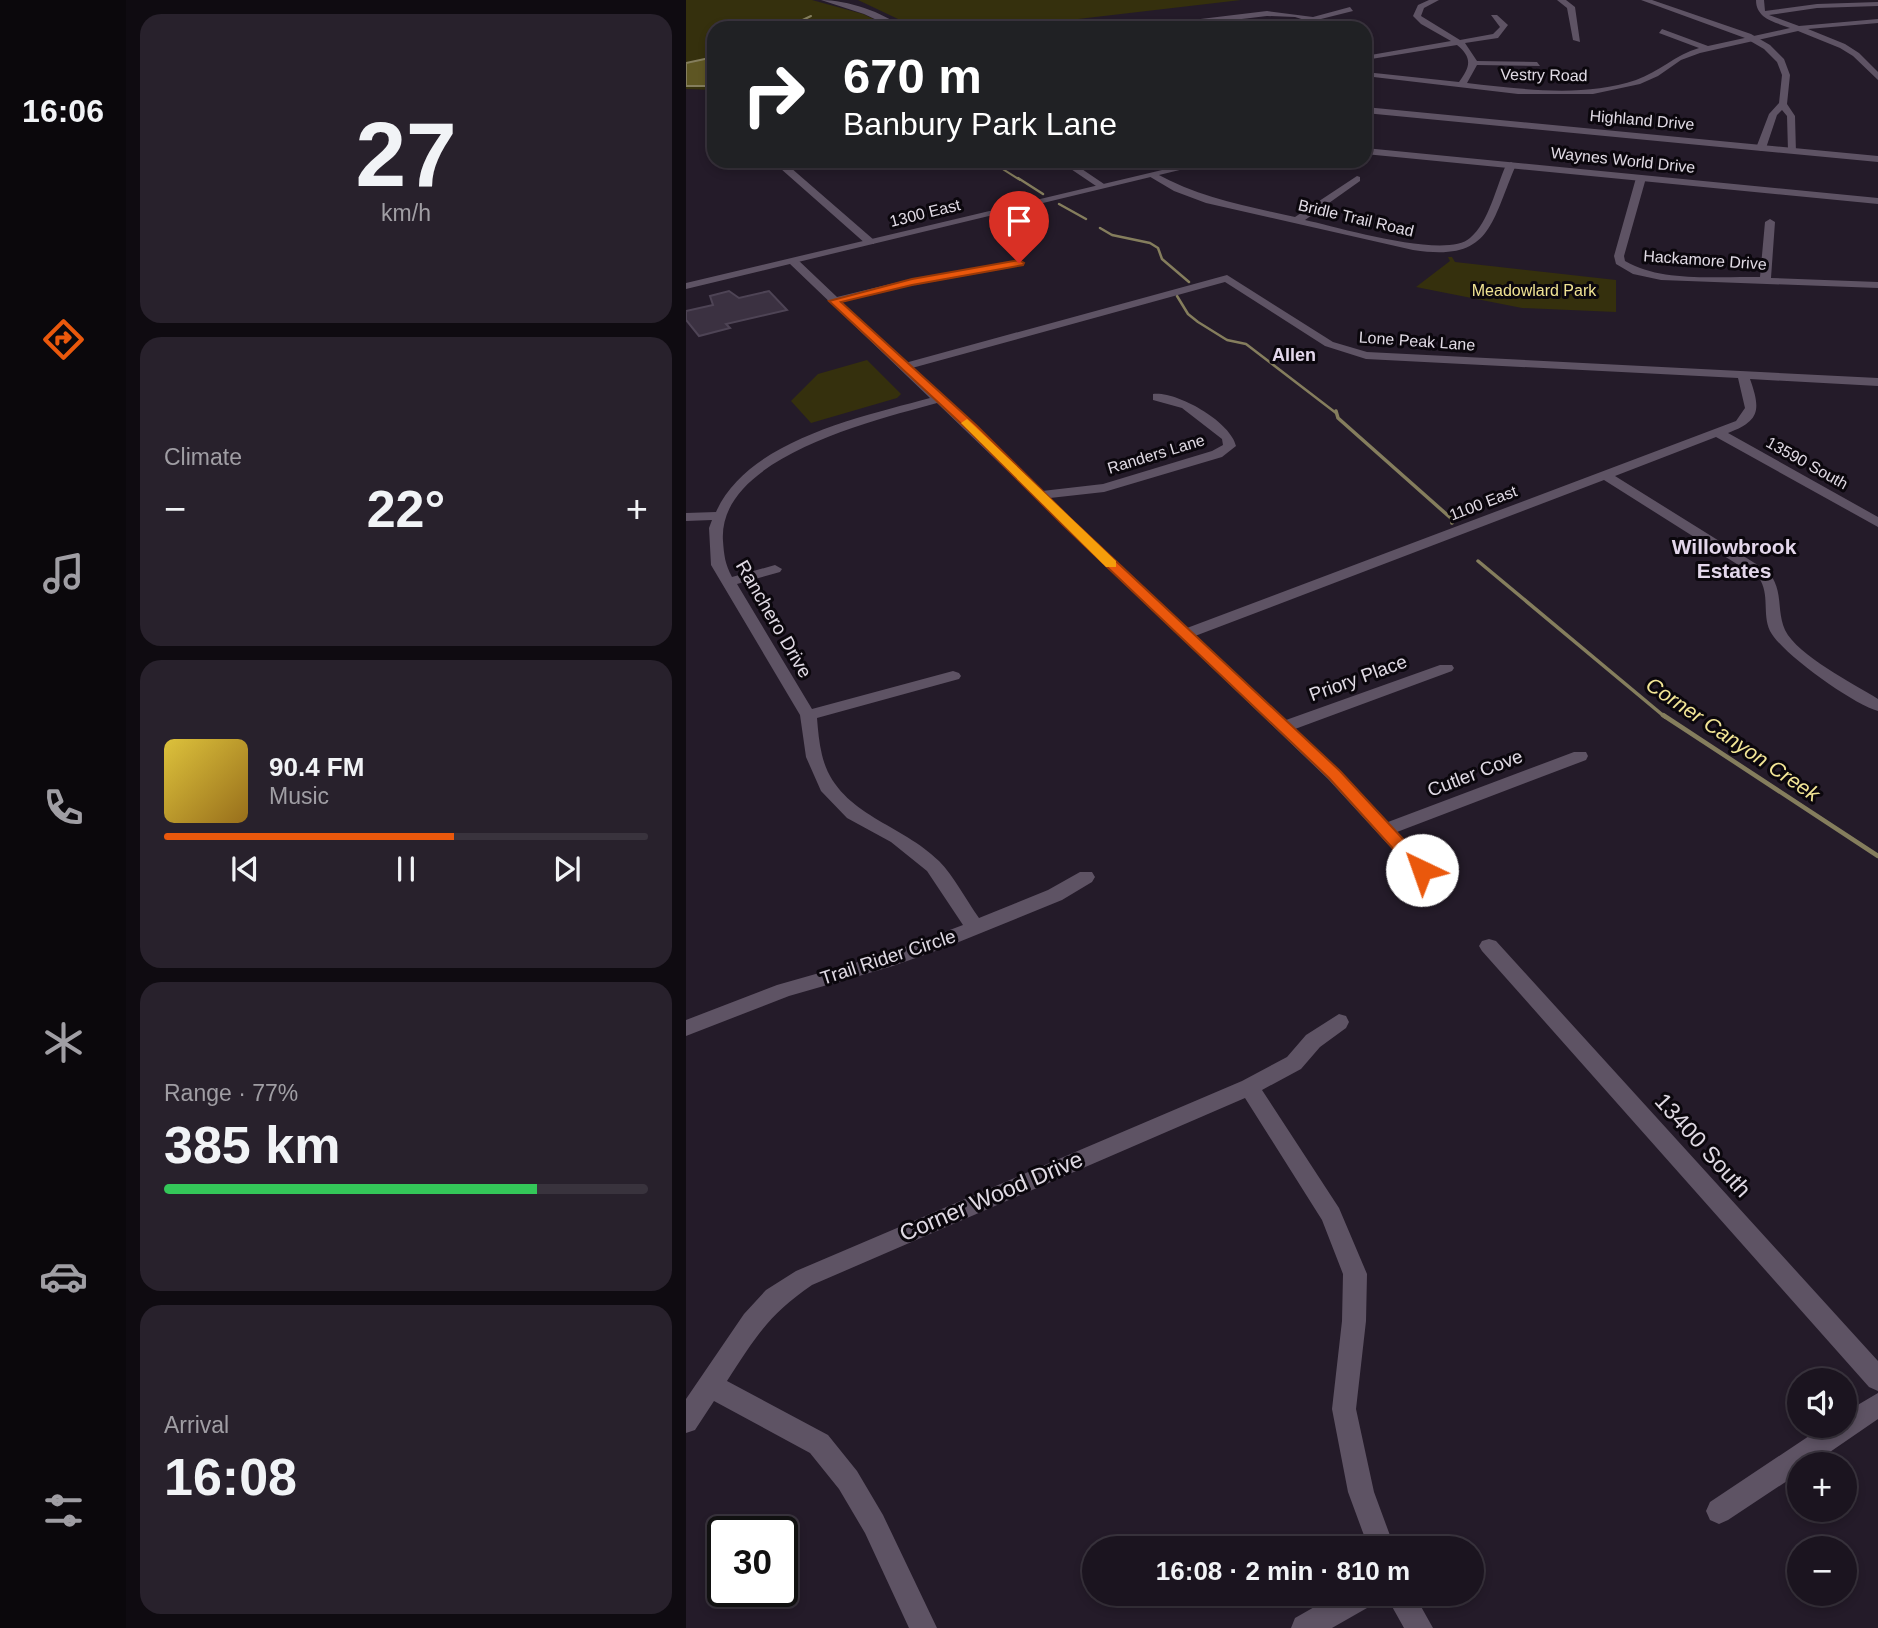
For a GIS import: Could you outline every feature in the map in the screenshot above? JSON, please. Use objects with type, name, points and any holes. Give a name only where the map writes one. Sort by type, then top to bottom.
[{"type":"street","points":[[825,0],[867,12],[886,21]]},
{"type":"street","points":[[1435,0],[1423,2],[1418,11],[1420,20],[1459,43],[1470,52],[1475,63]]},
{"type":"street","points":[[1561,0],[1571,7],[1577,40]]},
{"type":"street","points":[[1645,0],[1679,10],[1753,39],[1772,51],[1784,65],[1786,75],[1783,104],[1773,114],[1761,148]]},
{"type":"street","points":[[1760,0],[1760,9],[1764,13],[1854,54],[1869,66],[1878,78]]},
{"type":"street","points":[[1764,13],[1817,6],[1878,4]]},
{"type":"street","points":[[1316,19],[1350,9]]},
{"type":"street","points":[[1198,21],[1268,13],[1320,21]]},
{"type":"street","points":[[1372,56],[1487,39],[1502,33],[1504,26],[1494,17]]},
{"type":"street","name":"Vestry Road","points":[[1372,75],[1544,93],[1603,90],[1637,82],[1678,58],[1709,49],[1799,28],[1878,20]]},
{"type":"street","points":[[1662,31],[1709,49]]},
{"type":"street","points":[[1373,48],[1383,54]]},
{"type":"street","points":[[1854,54],[1871,53]]},
{"type":"street","points":[[1475,63],[1537,64]]},
{"type":"street","points":[[1461,85],[1475,63]]},
{"type":"street","points":[[1783,104],[1791,116],[1793,150]]},
{"type":"street","name":"Highland Drive","points":[[1372,110],[1878,159]]},
{"type":"street","name":"Waynes World Drive","points":[[1372,152],[1878,201]]},
{"type":"street","name":"Bridle Trail Road","points":[[1152,175],[1200,198],[1421,248],[1460,247],[1478,237],[1511,165]]},
{"type":"street","points":[[785,168],[870,242]]},
{"type":"street","points":[[1075,168],[1102,186]]},
{"type":"street","name":"1300 East","points":[[686,286],[1182,168]]},
{"type":"street","name":"Hackamore Drive","points":[[1641,178],[1619,256],[1623,265],[1637,272],[1655,276],[1878,285]]},
{"type":"street","points":[[1297,220],[1357,179]]},
{"type":"street","points":[[1765,280],[1770,222]]},
{"type":"street","points":[[793,261],[1284,727],[1386,829],[1422,870]]},
{"type":"street","points":[[834,301],[912,282],[1019,263]]},
{"type":"street","name":"Lone Peak Lane","points":[[903,367],[1227,278],[1329,344],[1356,353],[1878,382]]},
{"type":"street","name":"1100 East","points":[[1186,634],[1740,424],[1751,414],[1752,408],[1744,375]]},
{"type":"street","name":"Randers Lane","points":[[1040,495],[1116,485],[1217,454],[1230,446],[1228,437],[1186,405],[1157,397]]},
{"type":"street","name":"Ranchero Drive","points":[[939,399],[822,433],[788,449],[744,478],[733,489],[716,516],[713,529],[714,553],[807,715],[814,757],[827,788],[853,814],[897,838],[933,866],[975,928]]},
{"type":"street","name":"13590 South","points":[[1718,433],[1878,523]]},
{"type":"street","points":[[1605,475],[1764,575],[1774,591],[1776,624],[1787,643],[1878,706]]},
{"type":"street","points":[[686,517],[716,516]]},
{"type":"street","points":[[729,582],[775,569]]},
{"type":"street","name":"Priory Place","points":[[1284,727],[1447,668]]},
{"type":"street","points":[[807,715],[953,676]]},
{"type":"street","name":"Cutler Cove","points":[[1386,829],[1580,756]]},
{"type":"street","name":"Trail Rider Circle","points":[[686,1028],[784,990],[890,960],[975,928],[1055,895],[1086,877]]},
{"type":"street","name":"13400 South","points":[[1489,946],[1878,1378]]},
{"type":"street","name":"Corner Wood Drive","points":[[686,1421],[752,1322],[774,1298],[804,1278],[1249,1087],[1294,1062],[1313,1041],[1339,1022]]},
{"type":"street","points":[[1249,1087],[1331,1215],[1355,1274],[1354,1321],[1345,1409],[1361,1492],[1377,1536]]},
{"type":"street","points":[[711,1386],[819,1444],[848,1480],[874,1524],[923,1628]]},
{"type":"street","points":[[1719,1511],[1878,1405]]},
{"type":"street","points":[[1305,1628],[1343,1606]]},
{"type":"street","points":[[1406,1606],[1419,1628]]},
{"type":"green space","points":[[686,0],[812,0],[863,14],[878,21],[707,21],[707,90],[686,89]]},
{"type":"green space","points":[[858,0],[1241,0],[1062,21],[902,21]]},
{"type":"green space","name":"Meadowlard Park","points":[[1448,257],[1452,257],[1455,262],[1616,280],[1616,312],[1522,308],[1416,287],[1450,261]]},
{"type":"green space","points":[[867,360],[901,394],[897,398],[811,423],[791,401],[818,374]]},
{"type":"shaded area","points":[[707,58],[707,86],[686,86],[686,63]]},
{"type":"building","points":[[729,291],[739,298],[769,291],[787,310],[726,324],[730,328],[699,336],[686,320],[686,311],[713,305],[710,296]]},
{"type":"waterway","name":"Corner Canyon Creek","points":[[800,21],[811,16]]},
{"type":"waterway","name":"Corner Canyon Creek","points":[[1001,168],[1020,180]]},
{"type":"waterway","name":"Corner Canyon Creek","points":[[1018,178],[1043,194]]},
{"type":"waterway","name":"Corner Canyon Creek","points":[[1059,204],[1086,219]]},
{"type":"waterway","name":"Corner Canyon Creek","points":[[1100,228],[1112,235],[1150,243],[1158,248],[1162,259],[1189,282]]},
{"type":"waterway","name":"Corner Canyon Creek","points":[[1177,296],[1188,314],[1198,322],[1227,340],[1246,344],[1336,413]]},
{"type":"waterway","name":"Corner Canyon Creek","points":[[1336,411],[1338,418],[1453,520],[1452,523]]},
{"type":"waterway","name":"Corner Canyon Creek","points":[[1478,561],[1665,717]]},
{"type":"waterway","name":"Corner Canyon Creek","points":[[1663,715],[1878,856]]},
{"type":"slow traffic","points":[[967,423],[1111,564]]},
{"type":"district","name":"Allen","points":[[1294,355]]},
{"type":"district","name":"Willowbrook Estates","points":[[1734,558]]},
{"type":"route","points":[[1019,263],[912,282],[834,301],[973,429],[1066,522],[1265,708],[1334,775],[1422,870]]}]
